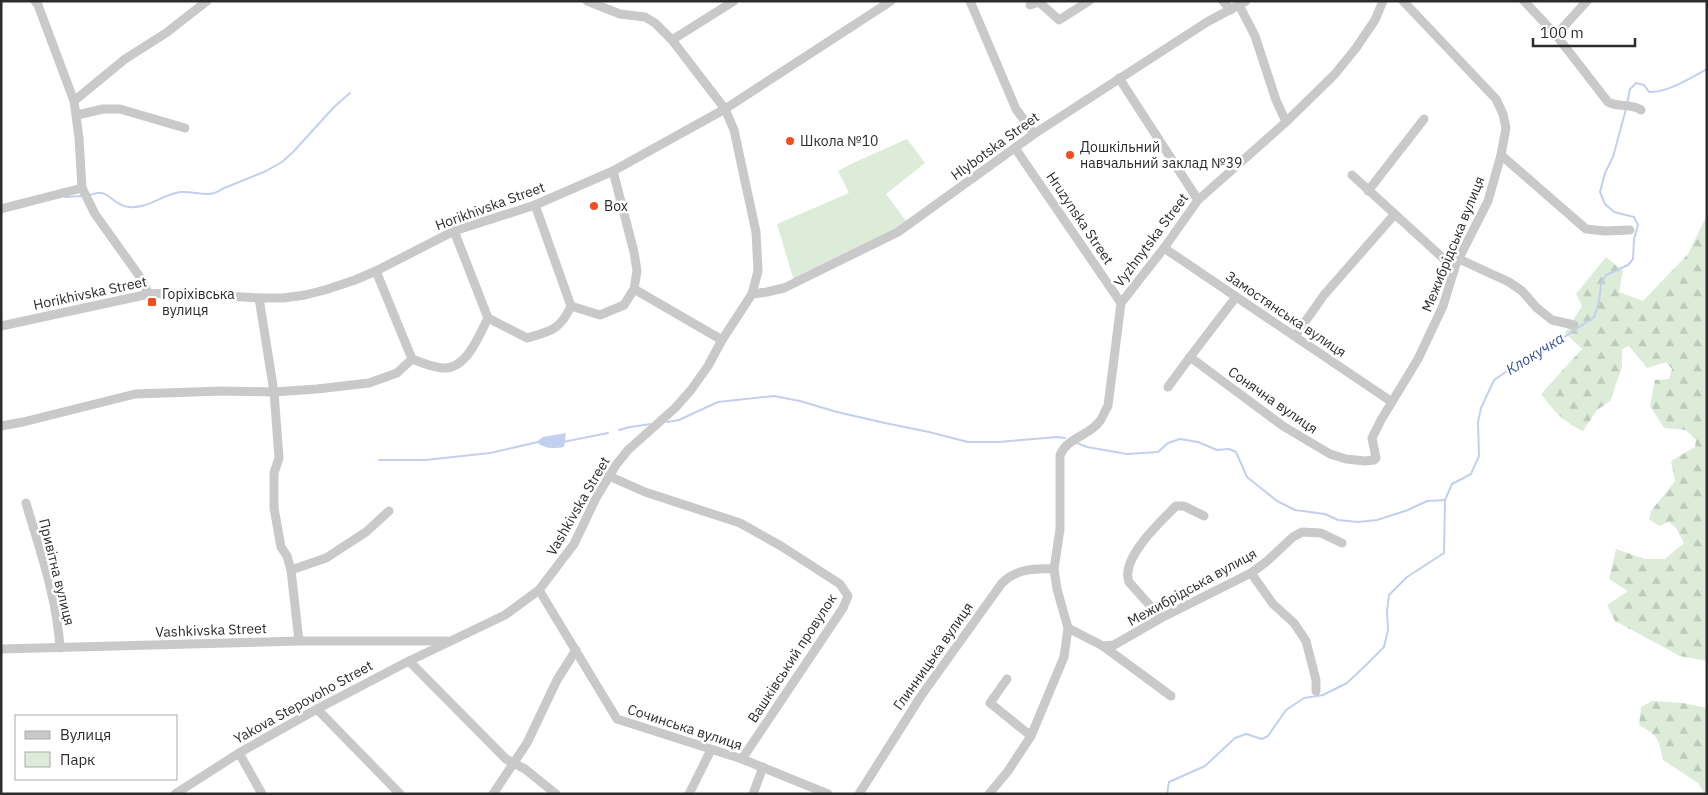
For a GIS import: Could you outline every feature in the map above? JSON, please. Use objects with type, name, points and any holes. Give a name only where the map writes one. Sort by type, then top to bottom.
[{"type":"street","points":[[35,1],[40,8],[74,101],[77,115],[82,188],[95,214],[140,277],[149,294]]},
{"type":"street","points":[[74,101],[125,59],[166,33],[207,1]]},
{"type":"street","name":"Vashkivska Street","points":[[1,649],[299,641],[449,641],[505,615],[539,590],[574,544],[609,476],[628,450],[675,408],[708,366],[722,340],[752,294],[758,271],[756,232],[734,130],[725,109],[672,40],[655,23],[645,17],[620,14],[587,1]]},
{"type":"street","points":[[672,40],[734,1]]},
{"type":"street","name":"Horikhivska Street","points":[[1,326],[149,294],[169,293],[283,298],[336,287],[376,271],[454,231],[535,205],[613,171],[725,109],[891,1]]},
{"type":"street","points":[[970,1],[1016,109],[1034,134]]},
{"type":"street","points":[[1030,5],[1039,2],[1059,20],[1089,1]]},
{"type":"street","points":[[1223,1],[1231,10]]},
{"type":"street","name":"Vyzhnytska Street","points":[[989,794],[1008,771],[1031,736],[1064,657],[1068,628],[1057,589],[1054,569],[1060,529],[1058,475],[1060,455],[1063,448],[1069,442],[1100,421],[1108,406],[1121,303],[1164,248],[1198,200],[1286,122],[1336,74],[1375,20],[1383,1]]},
{"type":"street","name":"Межибрідська вулиця","points":[[1374,460],[1376,458],[1372,438],[1380,420],[1418,358],[1443,306],[1457,262],[1488,201],[1501,155],[1506,128],[1503,114],[1496,99],[1403,1]]},
{"type":"street","points":[[1524,1],[1556,35],[1608,102],[1614,105],[1637,107],[1641,110]]},
{"type":"street","points":[[1556,35],[1587,1]]},
{"type":"street","points":[[1243,3],[1276,100],[1286,122]]},
{"type":"street","name":"Hlybotska Street","points":[[752,294],[784,288],[898,232],[1034,134],[1118,78],[1207,22],[1243,3]]},
{"type":"street","points":[[1118,78],[1198,200]]},
{"type":"street","points":[[77,115],[103,109],[120,109],[185,128]]},
{"type":"street","points":[[1368,191],[1424,119]]},
{"type":"street","name":"Hruzynska Street","points":[[1016,148],[1121,303]]},
{"type":"street","points":[[1501,155],[1586,229],[1606,231],[1630,230]]},
{"type":"street","points":[[571,306],[600,315],[624,305],[634,289],[637,271],[634,252],[613,171]]},
{"type":"street","points":[[1352,175],[1444,260],[1457,262],[1509,282],[1522,291],[1537,308],[1552,320],[1574,325]]},
{"type":"street","points":[[1,209],[82,188]]},
{"type":"street","points":[[454,231],[488,318],[527,338],[551,331],[564,320],[571,306],[535,205]]},
{"type":"street","points":[[1294,336],[1324,295],[1394,215]]},
{"type":"street","name":"Замостянська вулиця","points":[[1164,248],[1392,402]]},
{"type":"street","points":[[376,271],[412,359],[431,366],[444,368],[456,365],[467,355],[488,318]]},
{"type":"street","points":[[634,289],[722,340]]},
{"type":"street","points":[[1168,387],[1236,297]]},
{"type":"street","points":[[259,298],[274,392],[278,458],[274,473],[274,508],[281,547],[287,556],[291,570],[299,641]]},
{"type":"street","name":"Сонячна вулиця","points":[[1190,357],[1283,426],[1330,454],[1346,459],[1374,460]]},
{"type":"street","points":[[1,426],[135,394],[274,392],[368,383],[396,373],[412,359]]},
{"type":"street","name":"Вашківський провулок","points":[[609,476],[645,492],[740,523],[781,546],[840,584],[848,596],[843,608],[742,759]]},
{"type":"street","name":"Привітна вулиця","points":[[26,504],[42,555],[56,612],[60,648]]},
{"type":"street","points":[[1161,618],[1129,582],[1127,568],[1138,548],[1176,506],[1184,506],[1204,516]]},
{"type":"street","points":[[291,570],[326,558],[366,532],[390,512]]},
{"type":"street","name":"Межибрідська вулиця","points":[[1104,646],[1114,644],[1251,573],[1266,562],[1293,536],[1302,532],[1321,533],[1342,544]]},
{"type":"street","name":"Глинницька вулиця","points":[[859,794],[921,696],[1002,583],[1009,576],[1019,572],[1039,568],[1054,569]]},
{"type":"street","points":[[1251,573],[1273,604],[1294,623],[1306,641],[1316,680],[1316,691]]},
{"type":"street","name":"Сочинська вулиця","points":[[539,590],[617,719],[742,759],[828,794]]},
{"type":"street","points":[[1068,628],[1104,646],[1171,696]]},
{"type":"street","name":"Yakova Stepovoho Street","points":[[174,794],[238,753],[317,709],[449,641]]},
{"type":"street","points":[[493,794],[526,743],[557,680],[576,650]]},
{"type":"street","points":[[409,661],[506,759],[514,762],[556,794]]},
{"type":"street","points":[[1007,679],[990,703],[1031,736]]},
{"type":"street","points":[[317,709],[400,794]]},
{"type":"street","points":[[689,794],[711,750]]},
{"type":"street","points":[[238,753],[262,794]]},
{"type":"street","points":[[753,794],[763,767]]},
{"type":"green space","points":[[907,139],[925,163],[886,194],[906,221],[896,229],[794,281],[777,224],[849,193],[838,171]]},
{"type":"green space","points":[[1707,215],[1707,661],[1680,656],[1615,621],[1607,605],[1628,591],[1609,579],[1616,549],[1645,559],[1665,559],[1684,543],[1676,528],[1669,522],[1659,526],[1649,519],[1651,511],[1675,481],[1671,461],[1695,447],[1696,440],[1686,430],[1664,428],[1650,406],[1655,380],[1669,379],[1672,369],[1666,362],[1647,368],[1629,346],[1622,349],[1622,367],[1610,401],[1597,410],[1583,431],[1559,416],[1541,394],[1582,349],[1565,333],[1582,306],[1576,294],[1606,257],[1623,271],[1619,292],[1643,301],[1688,254]]},
{"type":"green space","points":[[1652,701],[1683,703],[1707,708],[1707,794],[1705,794],[1698,783],[1663,760],[1657,738],[1639,725],[1641,707]]},
{"type":"water","points":[[566,433],[564,447],[550,448],[536,442],[543,437]]},
{"type":"waterway","name":"Клокучка","points":[[1627,104],[1630,89],[1636,83],[1644,85],[1649,92],[1656,92],[1679,84],[1707,69]]},
{"type":"waterway","points":[[90,195],[104,194],[124,206],[136,207],[149,204],[174,193],[212,194],[266,171],[282,162],[334,107],[350,93]]},
{"type":"waterway","name":"Клокучка","points":[[1167,794],[1169,782],[1205,766],[1235,738],[1246,734],[1262,739],[1268,736],[1286,710],[1304,698],[1323,695],[1347,683],[1384,647],[1388,630],[1387,611],[1389,595],[1407,577],[1444,553],[1445,500],[1452,484],[1471,474],[1479,456],[1478,422],[1481,408],[1494,380],[1594,317],[1599,302],[1601,284],[1606,275],[1628,265],[1633,259],[1634,239],[1638,225],[1634,217],[1614,212],[1605,204],[1600,192],[1605,173],[1613,157],[1626,109]]},
{"type":"waterway","points":[[65,197],[83,196]]},
{"type":"waterway","points":[[667,422],[679,420],[718,402],[774,396],[968,442],[1065,438]]},
{"type":"waterway","points":[[619,430],[651,424]]},
{"type":"waterway","points":[[563,442],[608,433]]},
{"type":"waterway","points":[[1077,443],[1087,447],[1127,454],[1158,452],[1168,443],[1180,439],[1198,442],[1217,450],[1229,449],[1236,452],[1247,477],[1277,501],[1295,510],[1325,514],[1338,520],[1358,522],[1377,520],[1408,510],[1427,501],[1445,500]]},
{"type":"waterway","points":[[379,460],[425,460],[490,453],[538,442]]},
{"type":"place","name":"Школа №10","points":[[790,141]]},
{"type":"place","name":"Дошкільний навчальний заклад №39","points":[[1070,155]]},
{"type":"place","name":"Box","points":[[594,206]]},
{"type":"place","name":"Горіхівська вулиця","points":[[152,302]]}]
